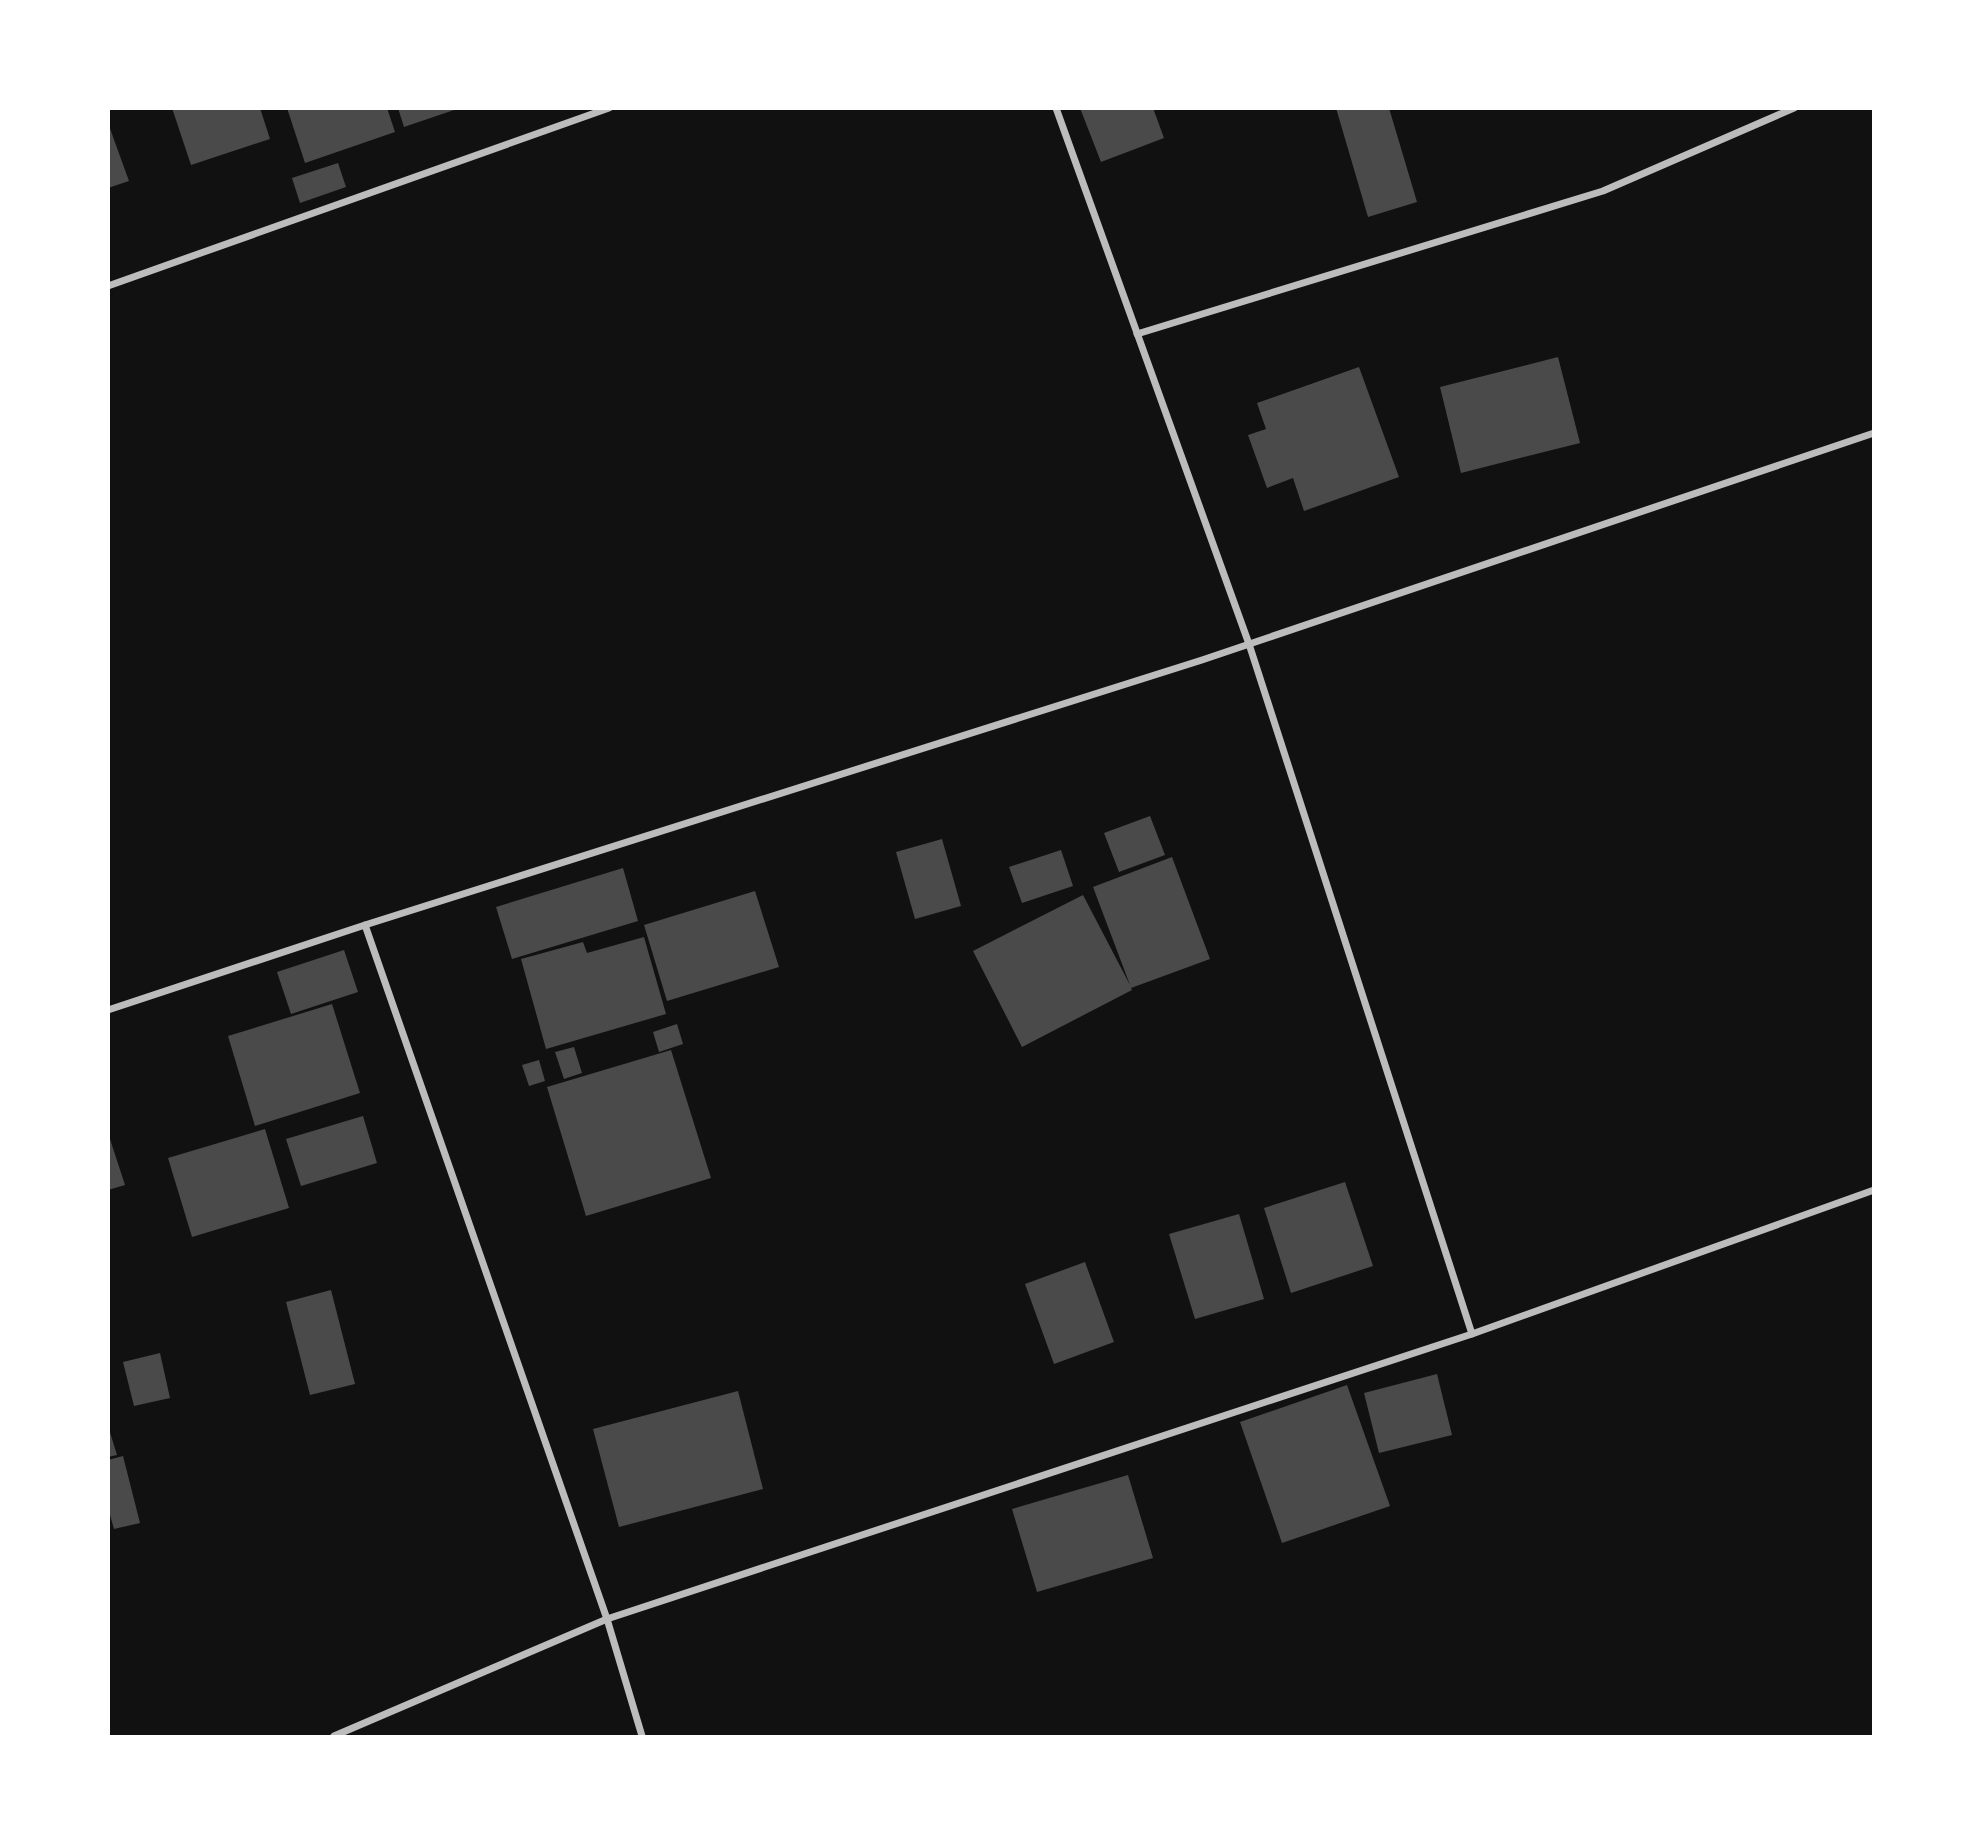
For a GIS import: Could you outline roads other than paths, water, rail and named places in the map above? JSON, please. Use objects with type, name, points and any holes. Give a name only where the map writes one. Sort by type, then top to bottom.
[{"type":"street","points":[[108,286],[609,108]]},
{"type":"street","points":[[1056,108],[1249,644],[1472,1334]]},
{"type":"street","points":[[1138,334],[1603,191],[1794,108]]},
{"type":"street","points":[[108,1010],[365,925],[1249,644],[1874,433]]},
{"type":"street","points":[[365,925],[607,1619],[642,1737]]},
{"type":"street","points":[[334,1737],[607,1619],[1472,1334],[1874,1190]]}]
